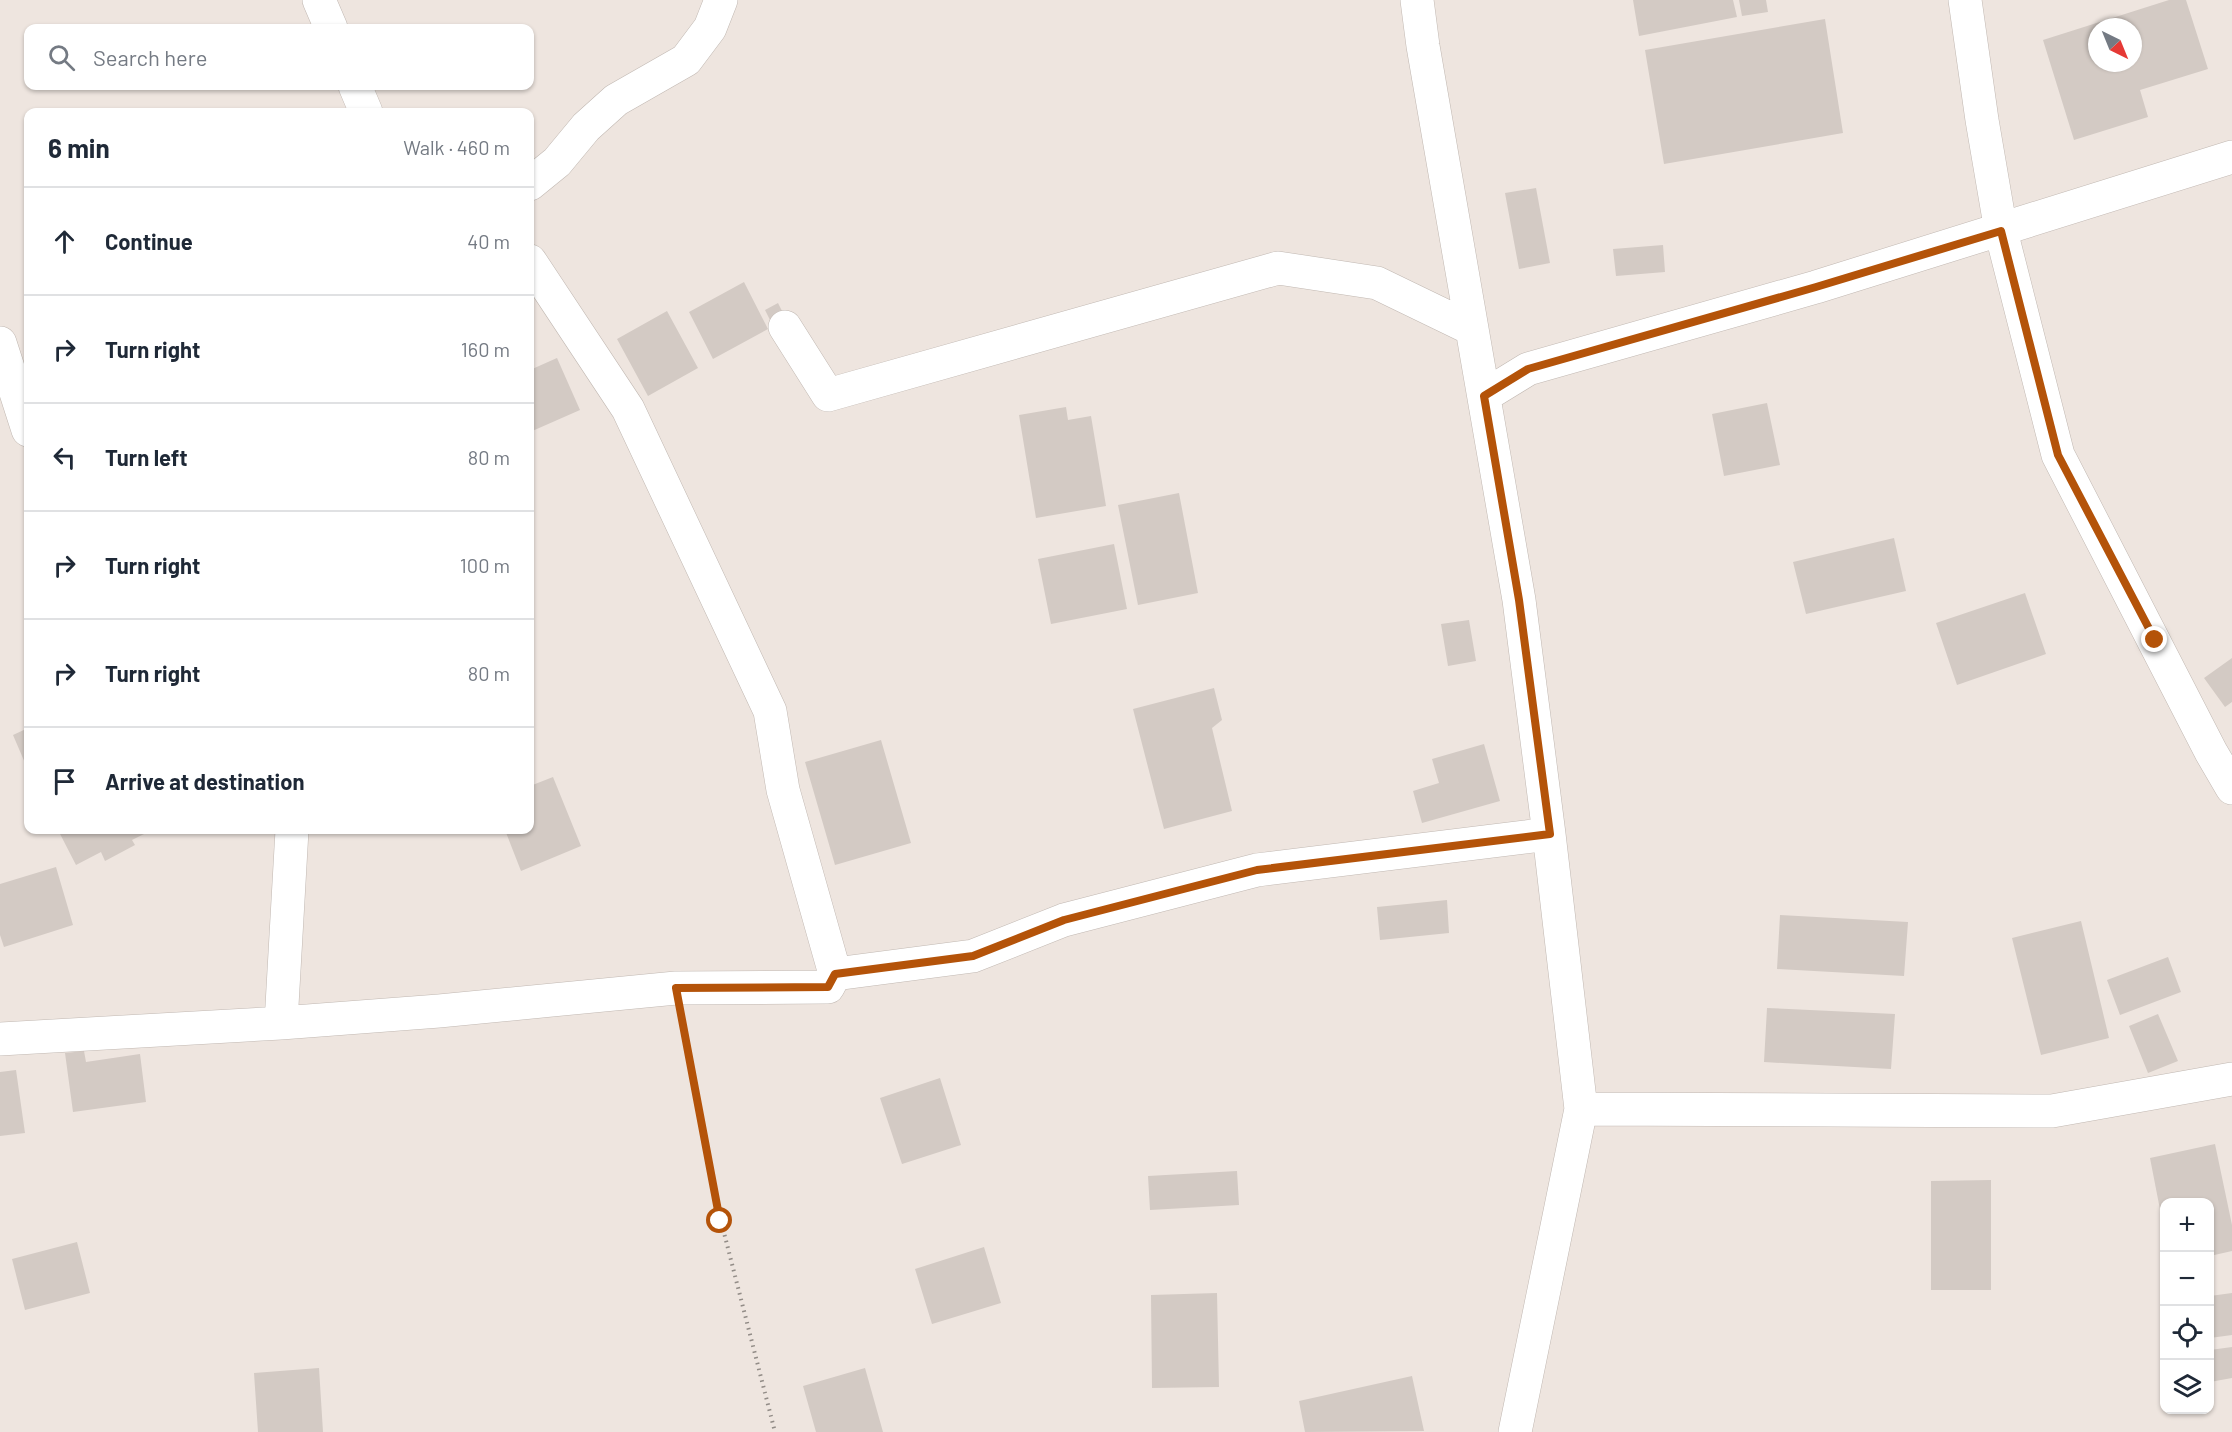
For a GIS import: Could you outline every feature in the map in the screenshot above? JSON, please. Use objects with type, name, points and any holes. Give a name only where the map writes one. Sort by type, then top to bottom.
[{"type":"street","points":[[319,0],[329,24]]},
{"type":"street","points":[[534,181],[557,162],[586,127],[616,100],[686,60],[710,28],[721,0]]},
{"type":"street","points":[[1417,0],[1519,600],[1550,834],[1581,1109],[1515,1432]]},
{"type":"street","points":[[1965,0],[2001,231],[2058,455],[2211,752],[2232,788]]},
{"type":"street","points":[[357,90],[364,108]]},
{"type":"street","points":[[1484,396],[1528,369],[1816,287],[2232,157]]},
{"type":"street","points":[[0,1039],[281,1023],[439,1011],[676,988],[828,987],[835,974],[783,790],[770,711],[628,409],[534,267]]},
{"type":"street","points":[[784,327],[828,395],[1278,268],[1377,282],[1472,329]]},
{"type":"street","points":[[0,343],[24,412]]},
{"type":"street","points":[[281,1023],[292,834]]},
{"type":"street","points":[[835,974],[973,956],[1064,920],[1257,870],[1550,834]]},
{"type":"street","points":[[1581,1109],[2052,1111],[2232,1079]]},
{"type":"path","points":[[676,988],[720,1221],[775,1432]]},
{"type":"building","points":[[1633,0],[1733,0],[1737,17],[1639,36]]},
{"type":"building","points":[[1739,0],[1766,0],[1768,12],[1742,16]]},
{"type":"building","points":[[2169,0],[2186,0],[2208,69],[2140,90],[2148,117],[2074,140],[2043,40],[2088,26],[2088,72],[2142,72],[2142,18],[2112,18]]},
{"type":"building","points":[[1825,19],[1843,133],[1664,164],[1645,50]]},
{"type":"building","points":[[1536,188],[1550,263],[1519,269],[1505,193]]},
{"type":"building","points":[[1663,245],[1665,272],[1616,276],[1613,249]]},
{"type":"building","points":[[744,282],[768,329],[713,359],[689,312]]},
{"type":"building","points":[[778,303],[786,319],[773,326],[765,310]]},
{"type":"building","points":[[667,311],[698,368],[648,396],[617,339]]},
{"type":"building","points":[[557,358],[580,410],[534,430],[534,368]]},
{"type":"building","points":[[1767,403],[1780,465],[1724,476],[1712,414]]},
{"type":"building","points":[[1066,407],[1068,420],[1091,416],[1106,506],[1036,518],[1019,415]]},
{"type":"building","points":[[1179,493],[1198,593],[1138,605],[1118,505]]},
{"type":"building","points":[[1894,538],[1906,591],[1806,614],[1793,562]]},
{"type":"building","points":[[1114,544],[1127,609],[1051,624],[1038,559]]},
{"type":"building","points":[[2025,593],[2046,654],[1957,685],[1936,623]]},
{"type":"building","points":[[1469,620],[1476,661],[1448,666],[1441,624]]},
{"type":"building","points":[[2232,658],[2232,702],[2225,707],[2204,678]]},
{"type":"building","points":[[1214,688],[1222,720],[1212,728],[1232,811],[1164,829],[1133,709]]},
{"type":"building","points":[[24,730],[24,761],[13,735]]},
{"type":"building","points":[[881,740],[911,843],[835,865],[805,762]]},
{"type":"building","points":[[1484,744],[1500,801],[1422,823],[1413,791],[1439,783],[1432,759]]},
{"type":"building","points":[[553,777],[581,846],[521,871],[507,834],[534,834],[534,784]]},
{"type":"building","points":[[60,834],[144,834],[132,840],[135,845],[105,861],[101,852],[76,865]]},
{"type":"building","points":[[56,867],[73,925],[4,947],[0,935],[0,884]]},
{"type":"building","points":[[1447,900],[1449,933],[1380,940],[1377,907]]},
{"type":"building","points":[[1780,915],[1908,922],[1904,976],[1777,969]]},
{"type":"building","points":[[2081,921],[2109,1038],[2041,1055],[2012,938]]},
{"type":"building","points":[[2168,957],[2181,992],[2120,1015],[2107,980]]},
{"type":"building","points":[[1767,1008],[1895,1014],[1891,1069],[1764,1062]]},
{"type":"building","points":[[2158,1014],[2178,1061],[2148,1073],[2129,1026]]},
{"type":"building","points":[[84,1051],[86,1062],[140,1054],[146,1102],[73,1112],[65,1053]]},
{"type":"building","points":[[16,1070],[25,1133],[0,1136],[0,1072]]},
{"type":"building","points":[[940,1078],[961,1145],[902,1164],[880,1098]]},
{"type":"building","points":[[2215,1144],[2232,1225],[2232,1251],[2214,1255],[2214,1198],[2160,1198],[2160,1210],[2150,1158]]},
{"type":"building","points":[[1237,1171],[1239,1205],[1150,1210],[1148,1176]]},
{"type":"building","points":[[1991,1180],[1991,1290],[1931,1290],[1931,1181]]},
{"type":"building","points":[[77,1242],[90,1293],[25,1310],[12,1259]]},
{"type":"building","points":[[984,1247],[1001,1303],[932,1324],[915,1269]]},
{"type":"building","points":[[1217,1293],[1219,1387],[1152,1388],[1151,1295]]},
{"type":"building","points":[[2232,1293],[2232,1335],[2214,1337],[2214,1295]]},
{"type":"building","points":[[2232,1347],[2232,1378],[2214,1381],[2214,1349]]},
{"type":"building","points":[[319,1368],[323,1432],[258,1432],[254,1373]]},
{"type":"building","points":[[865,1368],[883,1432],[816,1432],[803,1386]]},
{"type":"building","points":[[1412,1376],[1424,1431],[1305,1432],[1299,1401]]},
{"type":"route","points":[[720,1221],[676,988],[828,987],[835,974],[973,956],[1064,920],[1257,870],[1550,834],[1519,600],[1484,396],[1528,369],[1816,287],[2001,231],[2058,455],[2155,640]]}]
